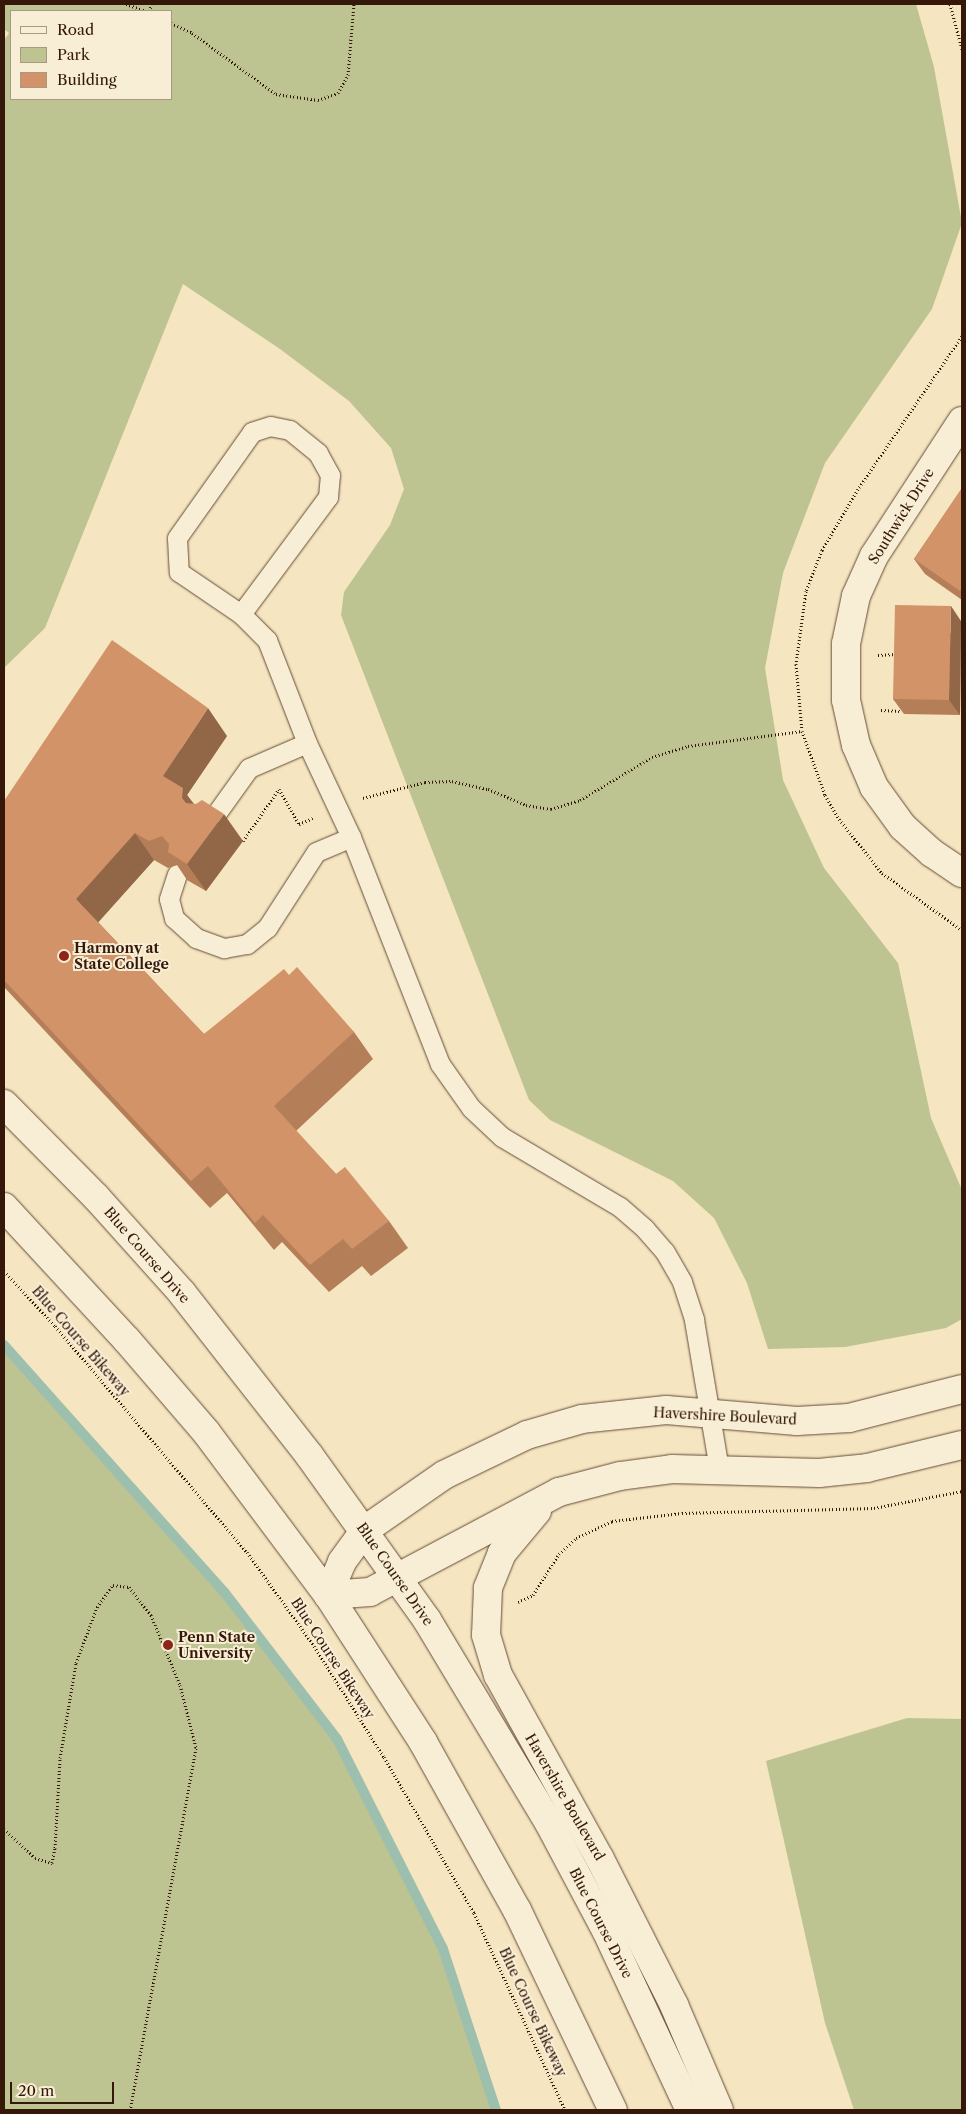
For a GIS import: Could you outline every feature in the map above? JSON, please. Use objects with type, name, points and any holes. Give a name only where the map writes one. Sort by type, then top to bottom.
[{"type":"street","name":"Southwick Drive","points":[[962,421],[874,556],[856,596],[846,644],[846,700],[856,745],[874,787],[903,827],[932,853],[962,873]]},
{"type":"street","name":"Blue Course Drive","points":[[4,1104],[96,1197],[182,1293],[261,1391],[365,1530],[438,1637],[549,1823],[606,1930],[690,2110]]},
{"type":"street","points":[[4,1207],[126,1339],[206,1432],[328,1595],[423,1742],[512,1902],[574,2024],[613,2110]]},
{"type":"street","name":"Havershire Boulevard","points":[[962,1389],[849,1418],[797,1420],[708,1416],[666,1410],[582,1419],[527,1435],[444,1475],[365,1530],[342,1562],[328,1595],[370,1592],[398,1579],[559,1492],[620,1476],[672,1469],[819,1473],[867,1468],[962,1445]]},
{"type":"street","name":"Havershire Boulevard","points":[[559,1492],[526,1520],[502,1553],[488,1588],[486,1635],[498,1675],[600,1859],[674,2005],[719,2110]]},
{"type":"lane","points":[[241,614],[328,497],[330,475],[318,453],[290,430],[270,426],[252,432],[177,538],[179,572],[241,614],[267,640],[307,743],[351,837],[440,1064],[471,1108],[502,1137],[620,1208],[645,1229],[665,1252],[682,1282],[694,1320],[708,1416],[719,1469]]},
{"type":"lane","points":[[211,821],[249,768],[307,743]]},
{"type":"lane","points":[[177,874],[169,900],[174,918],[196,938],[224,948],[248,944],[267,928],[316,852],[351,837]]},
{"type":"path","points":[[126,4],[145,10]]},
{"type":"path","points":[[172,23],[192,33],[276,94],[318,100],[338,93],[348,75],[354,4]]},
{"type":"path","points":[[950,4],[962,49]]},
{"type":"path","points":[[877,655],[903,654]]},
{"type":"path","points":[[880,710],[901,710]]},
{"type":"path","points":[[243,841],[279,788],[299,824],[336,806],[425,782],[452,781],[488,789],[526,805],[551,809],[580,800],[652,757],[688,746],[802,731]]},
{"type":"path","name":"Blue Course Bikeway","points":[[4,1271],[55,1326],[247,1552],[314,1646],[384,1757],[474,1913],[565,2110]]},
{"type":"path","points":[[511,1602],[533,1595],[559,1554],[576,1538],[612,1521],[682,1512],[830,1512],[874,1508],[962,1491]]},
{"type":"path","points":[[4,1829],[35,1858],[52,1863],[56,1848],[60,1758],[76,1663],[96,1607],[113,1584],[129,1587],[151,1615],[180,1685],[196,1748],[130,2110]]},
{"type":"green space","points":[[4,4],[916,4],[934,67],[962,223],[932,309],[825,463],[783,573],[765,668],[783,780],[824,868],[898,963],[931,1118],[962,1190],[962,1319],[946,1328],[845,1347],[768,1349],[747,1283],[714,1218],[673,1181],[550,1120],[529,1100],[341,615],[344,592],[390,525],[404,489],[391,448],[349,401],[280,349],[183,284],[45,628],[4,668],[4,40],[9,33],[4,29]]},
{"type":"green space","name":"Penn State University","points":[[4,1345],[225,1593],[337,1739],[443,1949],[496,2110],[4,2110]]},
{"type":"green space","points":[[907,1718],[962,1719],[962,2110],[854,2110],[825,2023],[766,1761]]},
{"type":"building","points":[[962,488],[962,588],[960,591],[914,559]]},
{"type":"building","points":[[895,605],[951,606],[949,700],[893,699]]},
{"type":"building","name":"Harmony at State College","points":[[112,640],[208,708],[163,776],[183,788],[182,798],[186,803],[196,804],[202,800],[224,814],[187,864],[168,852],[169,844],[162,836],[149,841],[135,833],[76,899],[204,1034],[284,969],[289,975],[297,967],[354,1032],[274,1106],[336,1174],[345,1167],[389,1221],[352,1249],[343,1239],[310,1265],[263,1215],[255,1223],[208,1166],[191,1181],[4,980],[4,801]]},
{"type":"waterway","points":[[4,1345],[225,1593],[337,1739],[443,1949],[496,2110]]},
{"type":"place","name":"Harmony at State College","points":[[64,956]]},
{"type":"place","name":"Penn State University","points":[[168,1645]]}]
